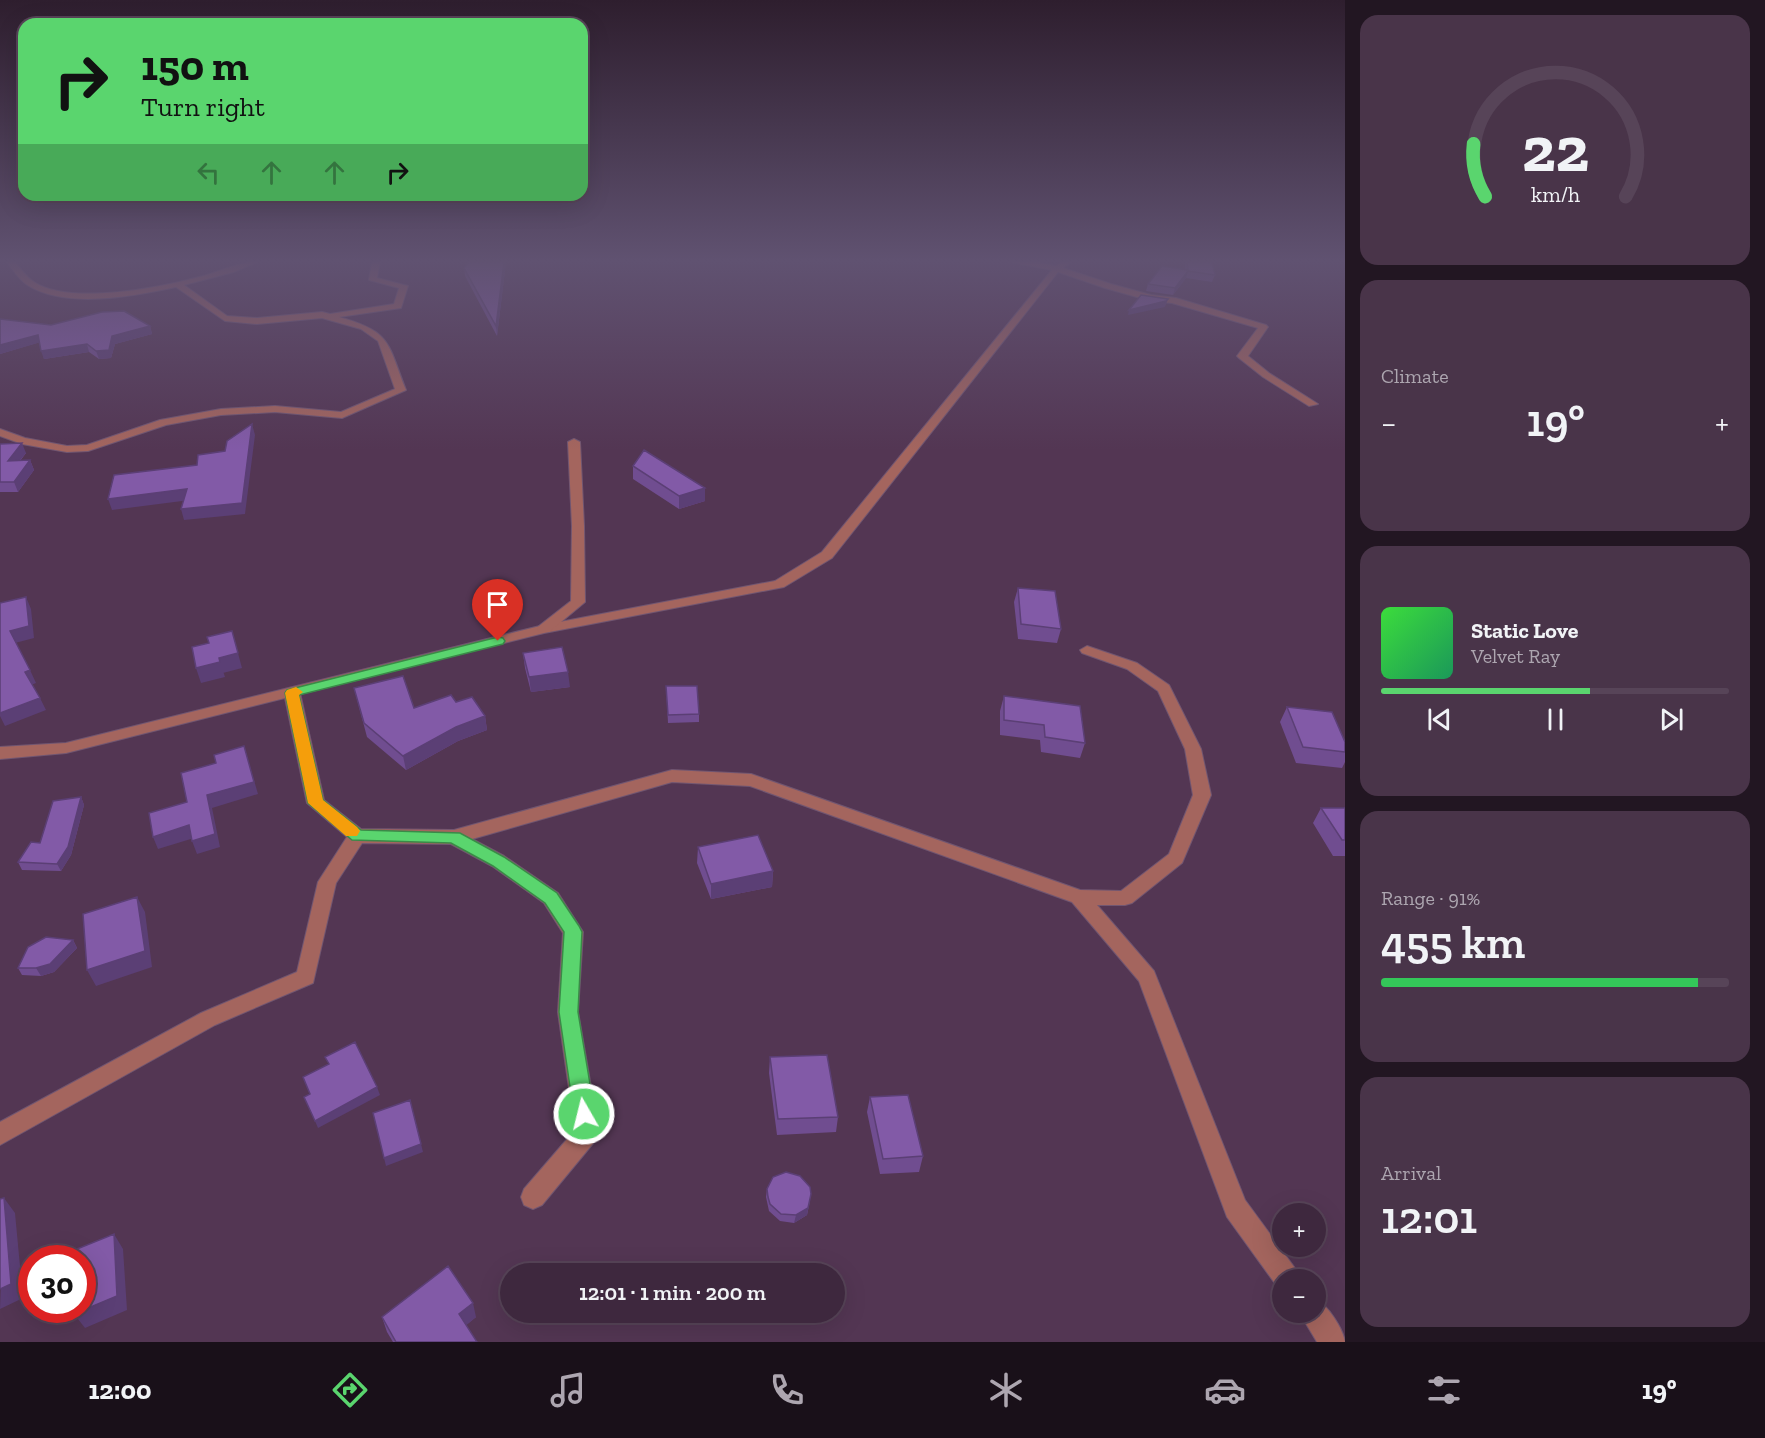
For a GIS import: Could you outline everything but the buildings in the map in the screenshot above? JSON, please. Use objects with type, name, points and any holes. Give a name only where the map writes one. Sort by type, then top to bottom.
[{"type":"street","points":[[0,432],[22,441],[67,449],[88,448],[164,422],[221,412],[275,409],[342,415],[401,390],[382,340],[364,327],[356,325]]},
{"type":"street","points":[[0,753],[66,748],[544,629],[779,584],[827,555],[1014,325]]},
{"type":"street","points":[[1255,325],[1263,327],[1251,347],[1242,356],[1266,375],[1313,404]]},
{"type":"street","points":[[544,629],[578,602],[574,442]]},
{"type":"street","points":[[292,693],[316,803],[357,836],[454,837],[672,776],[751,780],[1079,897],[1125,898],[1176,858],[1202,795],[1193,749],[1164,688],[1132,666],[1087,650]]},
{"type":"street","points":[[0,1134],[208,1019],[306,977],[327,882],[357,836]]},
{"type":"street","points":[[454,837],[498,861],[551,898],[573,932],[568,1012],[587,1133],[533,1197]]},
{"type":"street","points":[[1079,897],[1147,977],[1236,1208],[1280,1269]]},
{"type":"street","points":[[1320,1323],[1333,1342]]},
{"type":"slow traffic","points":[[296,692],[292,693],[316,803],[352,831]]},
{"type":"route","points":[[498,641],[292,693],[316,803],[357,836],[454,837],[498,861],[551,898],[573,932],[568,1012],[584,1114]]}]
